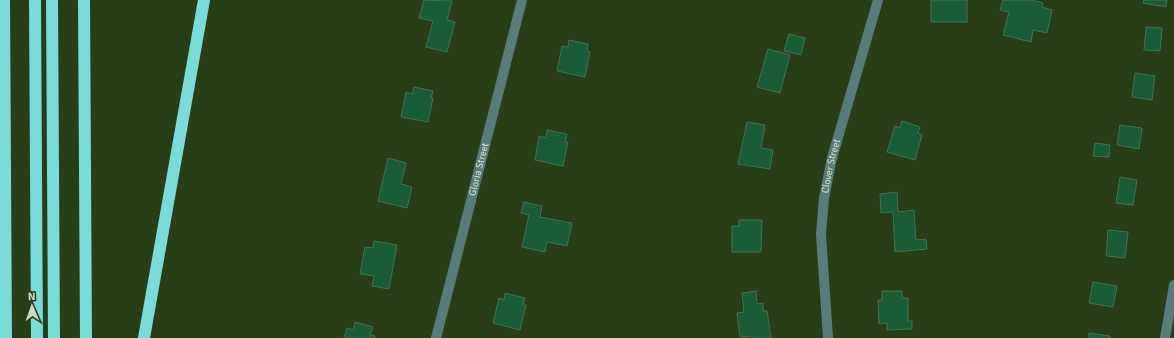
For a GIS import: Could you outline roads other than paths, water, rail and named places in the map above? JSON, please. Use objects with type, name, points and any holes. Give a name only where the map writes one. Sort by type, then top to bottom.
[{"type":"highway","points":[[4,0],[6,338]]},
{"type":"highway","points":[[35,0],[37,338]]},
{"type":"highway","points":[[52,0],[54,338]]},
{"type":"highway","points":[[84,0],[86,338]]},
{"type":"highway","points":[[144,338],[204,0]]},
{"type":"street","name":"Gloria Street","points":[[436,338],[522,0]]},
{"type":"street","name":"Clover Street","points":[[828,338],[821,234],[824,198],[832,158],[878,0]]},
{"type":"street","points":[[1165,338],[1174,285]]}]
